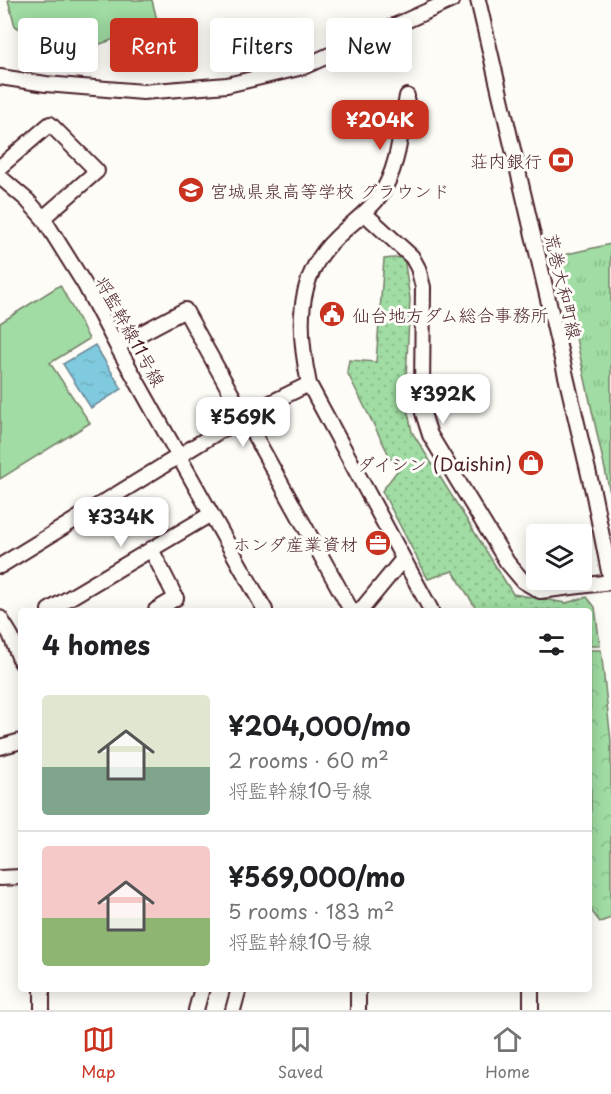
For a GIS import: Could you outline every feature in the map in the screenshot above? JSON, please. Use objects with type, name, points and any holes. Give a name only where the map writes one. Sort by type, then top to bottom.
[{"type":"street","points":[[0,77],[46,84],[143,93],[227,85],[303,67],[452,0]]},
{"type":"street","name":"荒巻大和町線","points":[[478,0],[594,496],[611,582]]},
{"type":"street","points":[[407,96],[390,176],[379,197],[334,239],[320,257],[307,284],[300,314],[309,384],[430,608]]},
{"type":"street","points":[[0,167],[50,124],[96,171],[43,218]]},
{"type":"street","name":"将監幹線11号線","points":[[0,177],[27,200],[43,218],[85,285],[264,608]]},
{"type":"street","points":[[364,213],[412,257],[418,268],[423,287],[423,413],[430,435],[507,562],[523,581],[540,591],[611,582]]},
{"type":"street","points":[[117,345],[185,310],[350,608]]},
{"type":"street","points":[[0,566],[244,416],[309,384]]},
{"type":"street","points":[[52,608],[211,514]]},
{"type":"street","points":[[151,549],[176,598],[159,608]]},
{"type":"street","points":[[363,608],[403,559]]},
{"type":"street","points":[[0,618],[15,631],[18,646]]},
{"type":"street","points":[[0,747],[18,742]]},
{"type":"street","points":[[0,878],[18,877]]},
{"type":"street","points":[[42,992],[42,1010]]},
{"type":"street","points":[[196,1010],[201,992]]},
{"type":"street","points":[[233,1010],[238,992]]},
{"type":"street","points":[[358,992],[358,1010]]},
{"type":"street","points":[[531,992],[531,1010]]},
{"type":"green space","points":[[8,0],[152,0],[156,18],[110,18],[110,41],[98,45],[98,18],[18,18],[18,28],[15,26]]},
{"type":"green space","points":[[611,244],[611,497],[558,256]]},
{"type":"green space","points":[[404,257],[410,299],[405,398],[412,432],[513,594],[566,603],[587,597],[595,607],[600,646],[592,646],[592,608],[476,608],[453,571],[428,579],[382,491],[397,471],[347,372],[349,360],[376,362],[384,259]]},
{"type":"green space","points":[[60,285],[89,339],[50,363],[90,423],[0,479],[0,323]]},
{"type":"green space","points":[[592,650],[601,650],[611,741],[611,918],[600,922],[592,912]]},
{"type":"water","points":[[95,345],[122,389],[91,408],[63,364]]},
{"type":"place","name":"荘内銀行","points":[[561,160]]},
{"type":"place","name":"宮城県泉高等学校 グラウンド","points":[[191,190]]},
{"type":"place","name":"仙台地方ダム総合事務所","points":[[332,314]]},
{"type":"place","name":"ダイシン (Daishin)","points":[[531,463]]},
{"type":"place","name":"ホンダ産業資材","points":[[378,543]]}]
